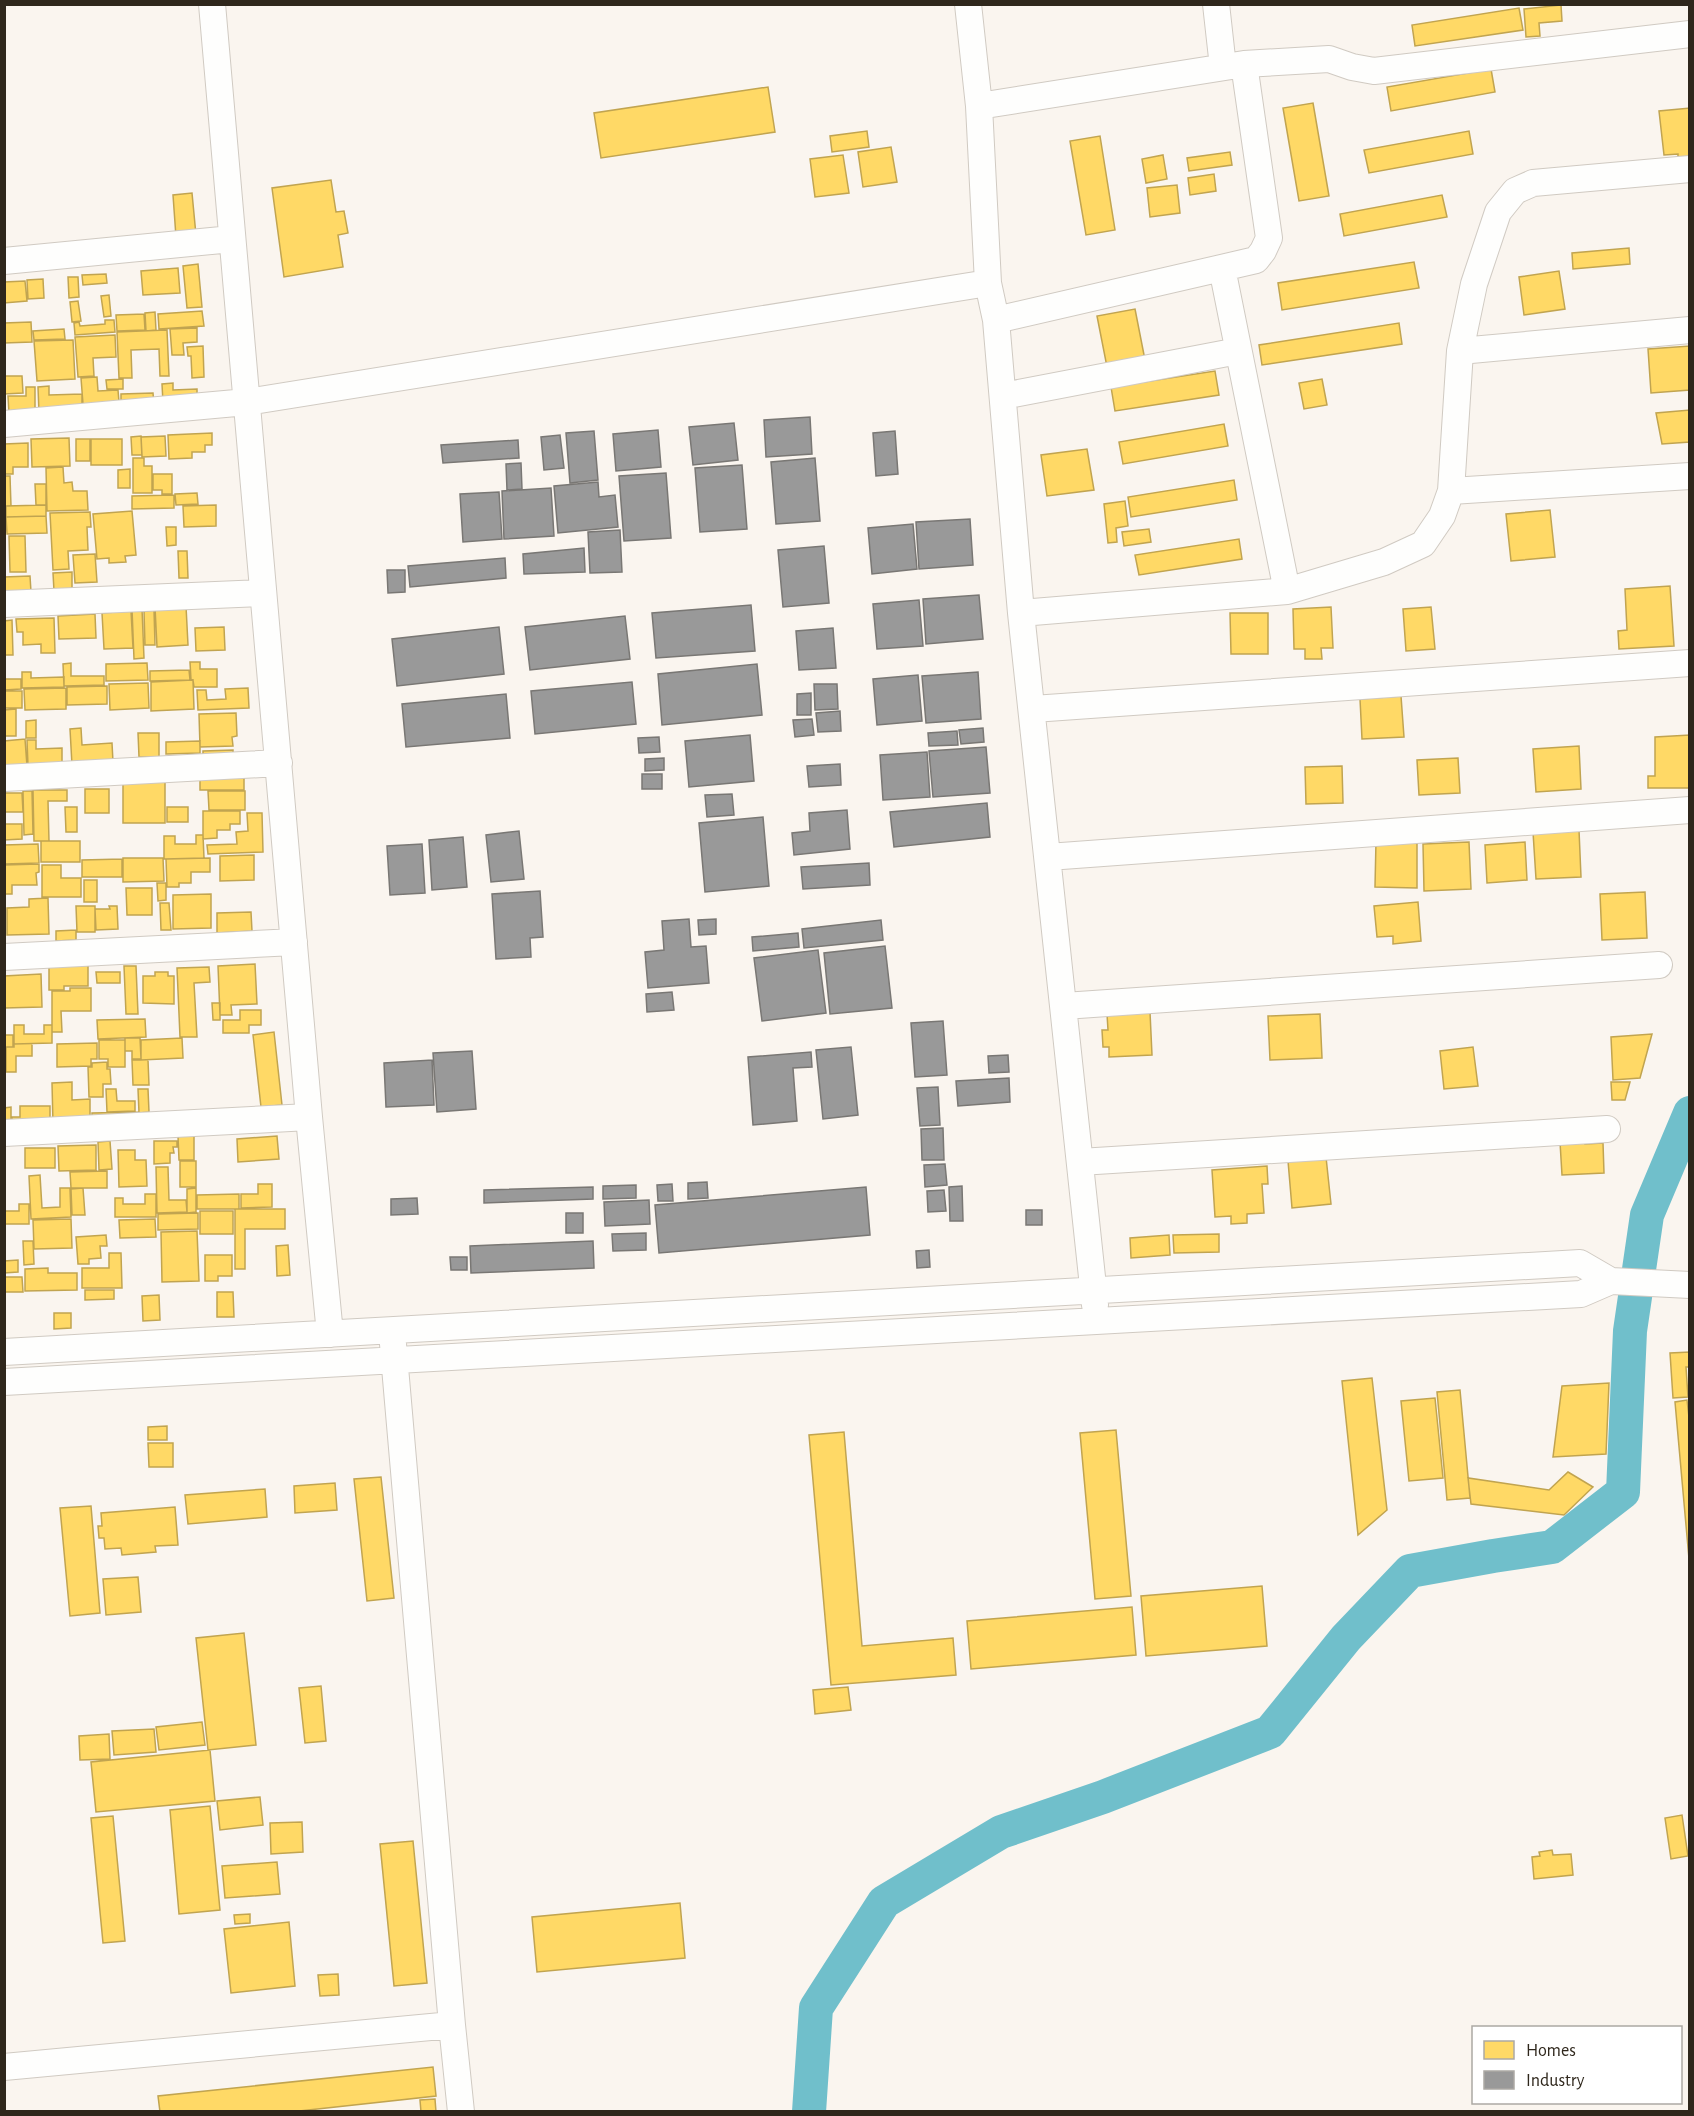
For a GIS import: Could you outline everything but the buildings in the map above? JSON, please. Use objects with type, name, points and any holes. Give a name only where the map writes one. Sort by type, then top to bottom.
[{"type":"street","points":[[212,4],[330,1334]]},
{"type":"street","points":[[968,4],[979,106],[988,283],[996,320],[1021,613],[1033,709],[1096,1320]]},
{"type":"street","points":[[996,320],[1256,260],[1263,251],[1269,238],[1234,65],[1216,4]]},
{"type":"street","points":[[979,106],[1234,65],[1329,59],[1352,67],[1374,71],[1689,34]]},
{"type":"street","points":[[1021,613],[1287,591],[1384,562],[1423,544],[1442,516],[1451,491],[1460,351],[1474,284],[1498,212],[1515,191],[1533,183],[1689,169]]},
{"type":"street","points":[[4,261],[232,239]]},
{"type":"street","points":[[1222,268],[1287,591]]},
{"type":"street","points":[[4,424],[247,402],[988,283]]},
{"type":"street","points":[[1460,351],[1689,330]]},
{"type":"street","points":[[1003,396],[1238,351]]},
{"type":"street","points":[[1451,491],[1689,476]]},
{"type":"street","points":[[4,604],[263,593]]},
{"type":"street","points":[[1033,709],[1689,663]]},
{"type":"street","points":[[4,778],[279,763]]},
{"type":"street","points":[[1048,857],[1689,810]]},
{"type":"street","points":[[4,957],[294,942]]},
{"type":"street","points":[[1064,1006],[1659,965]]},
{"type":"street","points":[[4,1133],[309,1117]]},
{"type":"street","points":[[1080,1162],[1607,1129]]},
{"type":"street","points":[[4,1352],[1093,1288],[1580,1263],[1611,1281],[1689,1285]]},
{"type":"street","points":[[4,1382],[1581,1294],[1611,1281]]},
{"type":"street","points":[[392,1330],[461,2112]]},
{"type":"street","points":[[4,2067],[452,2025]]},
{"type":"waterway","points":[[809,2112],[816,2008],[884,1902],[1001,1832],[1103,1797],[1270,1732],[1346,1638],[1410,1571],[1552,1547],[1623,1492],[1630,1331],[1647,1215],[1690,1113]]}]
